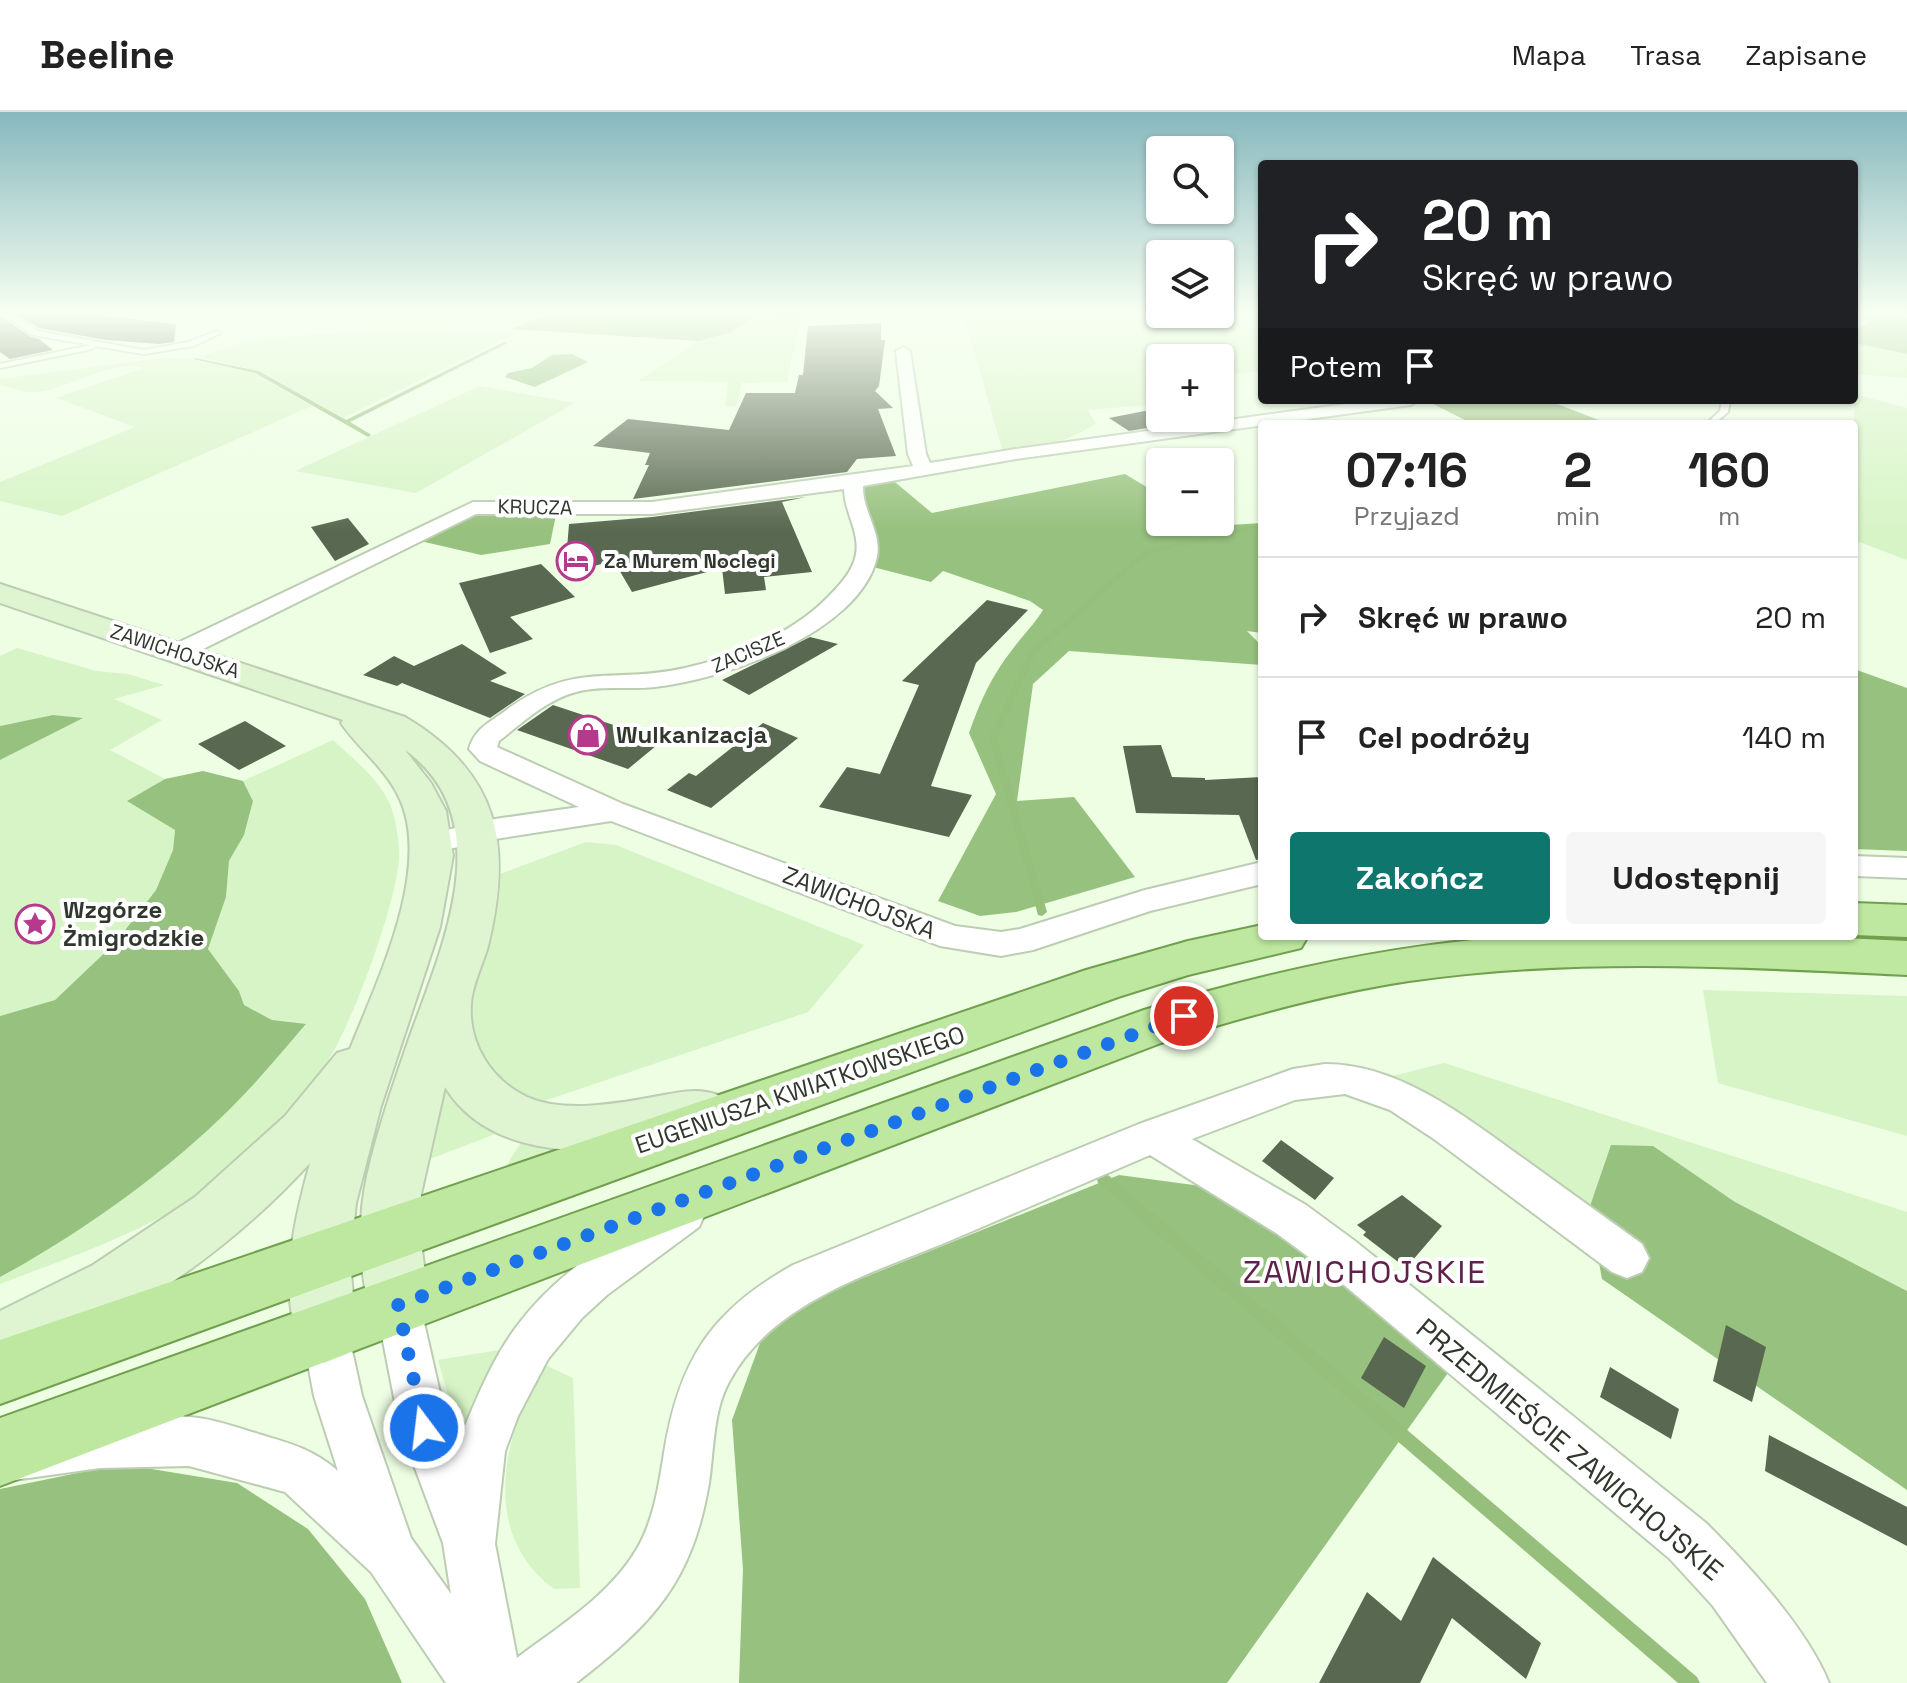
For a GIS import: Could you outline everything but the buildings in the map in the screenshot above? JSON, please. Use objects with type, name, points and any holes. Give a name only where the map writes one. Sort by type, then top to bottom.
[{"type":"main road","points":[[1858,919],[1907,921]]},
{"type":"main road","name":"EUGENIUSZA KWIATKOWSKIEGO","points":[[0,1372],[1103,983],[1188,958],[1267,940]]},
{"type":"main road","points":[[0,1455],[1144,1029],[1241,998],[1317,980],[1430,961],[1557,951],[1711,949],[1907,958]]},
{"type":"street","points":[[908,385],[917,454],[923,467]]},
{"type":"street","name":"KRUCZA","points":[[1265,420],[1382,404]]},
{"type":"street","name":"KRUCZA","points":[[178,652],[473,508],[644,509],[854,482],[923,467],[1258,421]]},
{"type":"street","name":"ZACISZE","points":[[486,738],[563,688],[696,673],[740,660],[799,630],[836,600],[865,563],[868,549],[853,492],[854,482]]},
{"type":"street","name":"ZAWICHOJSKA","points":[[0,593],[392,725],[433,751],[465,793],[475,833],[478,874],[475,905],[469,936],[401,1150],[391,1202],[390,1234],[398,1305]]},
{"type":"street","name":"ZAWICHOJSKA","points":[[320,1259],[341,1154],[420,913],[427,884],[431,843],[426,811],[414,785],[349,712]]},
{"type":"street","name":"ZAWICHOJSKA","points":[[486,738],[483,749],[490,755],[613,811],[952,938],[972,942],[1021,941],[1145,901],[1258,874]]},
{"type":"street","points":[[431,843],[613,811]]},
{"type":"street","points":[[1858,866],[1907,868]]},
{"type":"street","name":"ZAWICHOJSKA","points":[[446,1003],[451,1040],[466,1078],[494,1103],[527,1120],[578,1128],[627,1124],[788,1094]]},
{"type":"street","points":[[0,1344],[111,1288],[166,1253],[243,1194],[304,1135],[382,1030]]},
{"type":"street","points":[[531,1683],[623,1609],[653,1573],[670,1540],[704,1385],[719,1354],[769,1301],[809,1280],[1153,1136],[1293,1085],[1345,1079],[1404,1099],[1627,1258]]},
{"type":"street","name":"PRZEDMIEŚCIE ZAWICHOJSKIE","points":[[1153,1136],[1291,1219],[1340,1255],[1688,1541],[1732,1587],[1801,1683]]},
{"type":"street","points":[[469,1544],[480,1451],[499,1403],[532,1343],[591,1280],[729,1183]]},
{"type":"street","points":[[320,1259],[325,1332],[338,1396],[390,1553]]},
{"type":"street","points":[[398,1305],[424,1428],[469,1544],[493,1683]]},
{"type":"street","points":[[0,1455],[100,1443],[189,1441],[217,1446],[300,1471],[390,1553],[480,1683]]},
{"type":"lane","points":[[1714,420],[1724,412],[1725,404]]},
{"type":"shaded area","points":[[1,385],[62,385],[44,391]]},
{"type":"shaded area","points":[[93,385],[276,385],[312,406],[62,516],[0,501],[0,482],[135,427],[56,398]]},
{"type":"shaded area","points":[[286,385],[410,385],[343,418]]},
{"type":"shaded area","points":[[728,385],[741,385],[736,406],[725,407]]},
{"type":"shaded area","points":[[984,385],[1146,385],[1146,405],[1088,410],[1096,424],[1061,441],[1003,453]]},
{"type":"shaded area","points":[[480,386],[575,403],[416,493],[295,471]]},
{"type":"shaded area","points":[[1858,395],[1907,408],[1907,560],[1858,542],[1858,420],[1854,420],[1854,404],[1858,404]]},
{"type":"shaded area","points":[[1433,404],[1557,404],[1599,420],[1465,420]]},
{"type":"shaded area","points":[[1125,474],[1146,487],[1146,536],[1234,536],[1234,525],[1258,523],[1258,632],[1247,631],[1258,642],[1258,665],[1069,651],[1033,684],[1017,801],[1074,797],[1135,877],[1016,912],[980,916],[938,901],[996,794],[969,733],[998,669],[1043,610],[1030,601],[943,571],[931,582],[873,567],[876,552],[856,490],[890,478],[932,513]]},
{"type":"shaded area","points":[[557,510],[550,544],[481,555],[416,540],[473,511]]},
{"type":"shaded area","points":[[17,648],[96,671],[128,674],[164,685],[114,699],[162,720],[110,750],[165,779],[128,801],[175,829],[173,850],[156,890],[116,942],[55,1000],[0,1016],[0,760],[81,718],[53,715],[0,726],[0,656]]},
{"type":"shaded area","points":[[1858,670],[1907,688],[1907,851],[1858,849]]},
{"type":"shaded area","points":[[53,715],[83,718],[0,760],[0,726]]},
{"type":"shaded area","points":[[333,740],[368,773],[389,802],[398,837],[399,856],[389,908],[370,966],[347,1023],[325,1065],[266,1135],[230,1170],[198,1195],[127,1234],[0,1284],[0,1277],[92,1221],[179,1155],[242,1097],[306,1025],[272,1020],[244,1005],[239,991],[208,949],[226,897],[229,861],[244,835],[253,801],[243,781]]},
{"type":"shaded area","points":[[203,771],[243,781],[253,801],[244,835],[229,861],[226,897],[208,949],[239,991],[244,1005],[272,1020],[306,1024],[242,1097],[180,1154],[92,1221],[0,1277],[0,1016],[55,1000],[116,942],[156,890],[173,850],[175,830],[127,801],[165,779]]},
{"type":"shaded area","points":[[586,842],[616,845],[864,945],[808,1012],[535,1104],[509,1094],[469,1040],[478,978],[500,874]]},
{"type":"shaded area","points":[[1703,990],[1907,996],[1907,1136],[1718,1083]]},
{"type":"shaded area","points":[[1444,1063],[1907,1212],[1907,1291],[1735,1202],[1653,1147],[1589,1209],[1509,1145],[1447,1111],[1377,1080]]},
{"type":"shaded area","points":[[446,1085],[503,1131],[430,1159]]},
{"type":"shaded area","points":[[524,1138],[576,1145],[502,1172]]},
{"type":"shaded area","points":[[1611,1145],[1653,1146],[1735,1202],[1907,1291],[1907,1490],[1602,1279],[1589,1209]]},
{"type":"shaded area","points":[[1119,1175],[1223,1189],[1450,1370],[1227,1683],[739,1683],[743,1569],[732,1420],[763,1335],[798,1304]]},
{"type":"shaded area","points":[[505,1349],[461,1440],[438,1360]]},
{"type":"shaded area","points":[[543,1364],[573,1378],[580,1588],[554,1589],[530,1566],[515,1540],[507,1511],[505,1482],[509,1451],[529,1392]]},
{"type":"shaded area","points":[[121,1464],[237,1483],[308,1529],[365,1599],[402,1683],[0,1683],[0,1489]]},
{"type":"waterway","points":[[280,385],[368,435]]},
{"type":"waterway","points":[[346,422],[420,385]]},
{"type":"waterway","points":[[1042,912],[993,738],[1032,654],[1145,553],[1258,526]]},
{"type":"waterway","points":[[1103,1179],[1691,1683]]},
{"type":"place","name":"Za Murem Noclegi","points":[[576,561]]},
{"type":"place","name":"Wulkanizacja","points":[[588,735]]},
{"type":"place","name":"Wzgórze Żmigrodzkie","points":[[35,924]]},
{"type":"district","name":"ZAWICHOJSKIE","points":[[1365,1272]]},
{"type":"route","points":[[424,1428],[414,1394],[398,1305],[1184,1016]]}]
